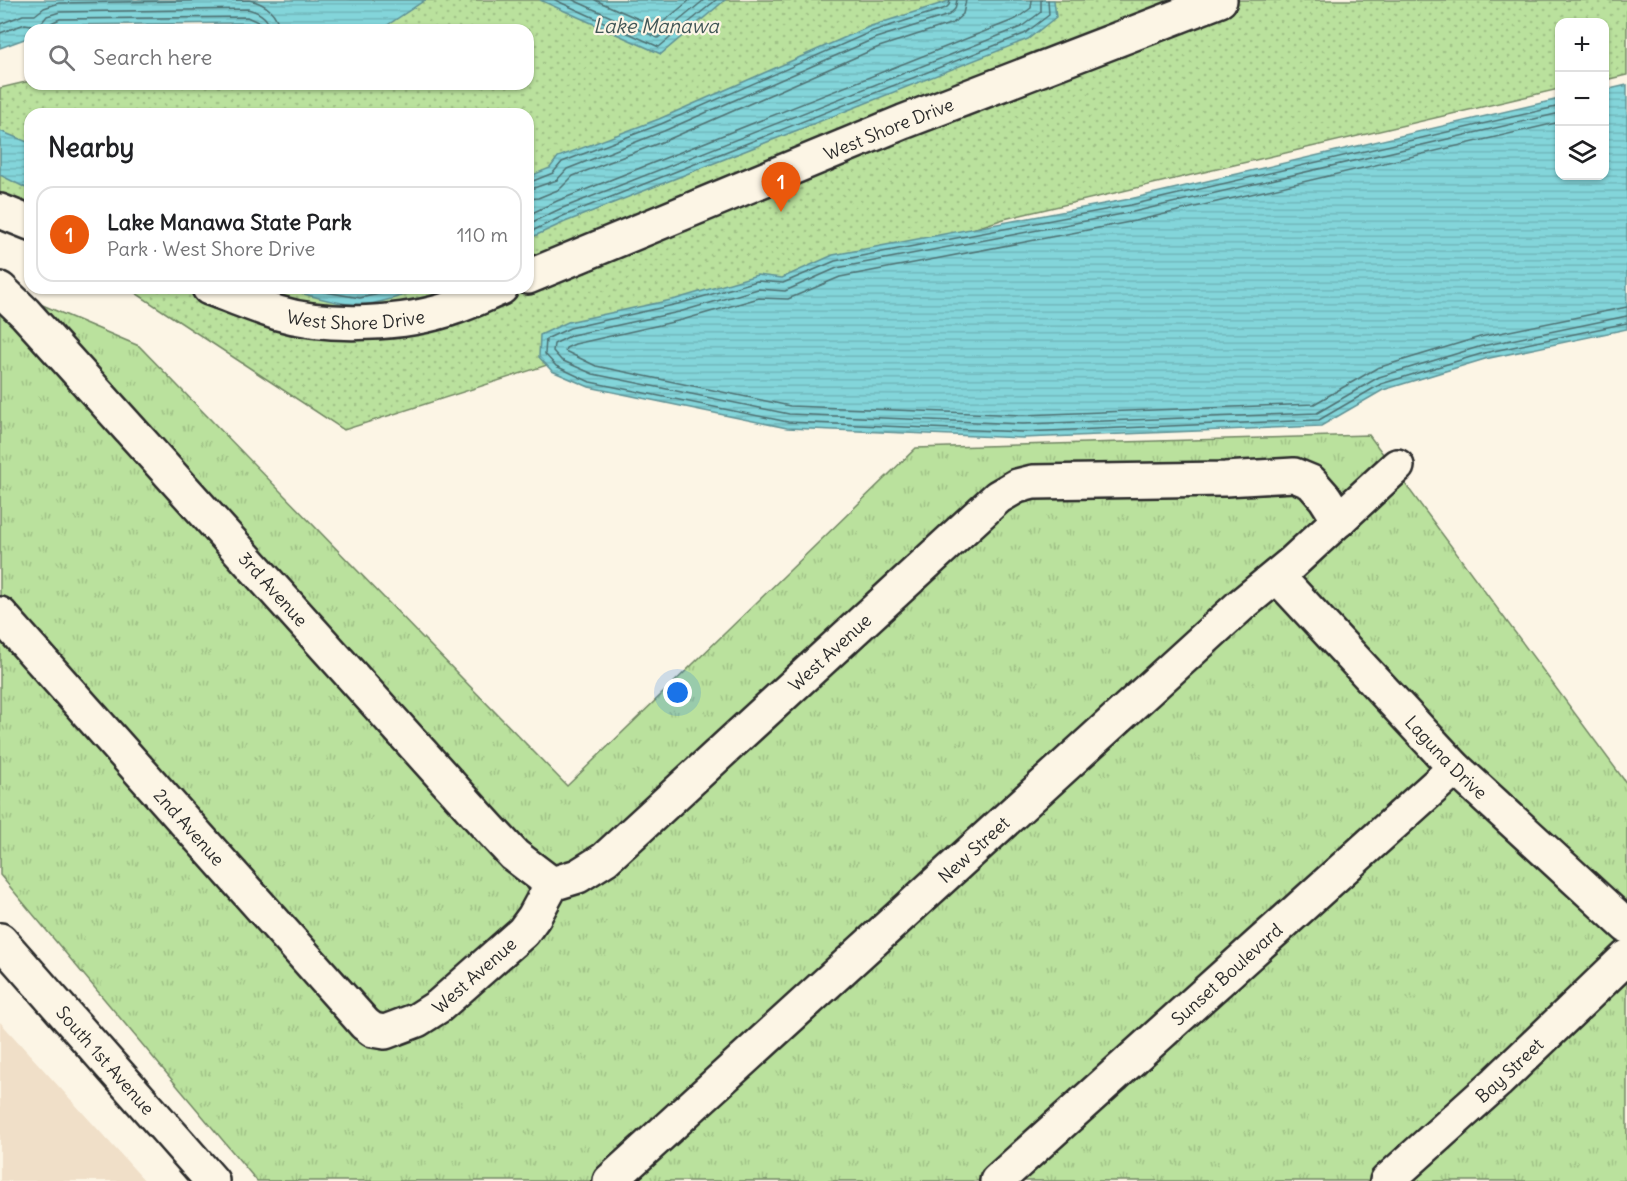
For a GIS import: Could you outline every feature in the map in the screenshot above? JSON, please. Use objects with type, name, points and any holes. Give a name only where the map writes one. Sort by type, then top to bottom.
[{"type":"street","name":"West Shore Drive","points":[[534,275],[903,122],[1220,0]]},
{"type":"street","points":[[0,211],[24,221]]},
{"type":"street","name":"3rd Avenue","points":[[0,289],[25,313],[488,827],[514,855],[552,884]]},
{"type":"street","name":"West Shore Drive","points":[[225,294],[280,314],[330,322],[383,322],[406,319],[453,308],[487,294]]},
{"type":"street","name":"New Street","points":[[610,1181],[1240,606],[1277,576],[1397,466]]},
{"type":"street","name":"West Avenue","points":[[385,1032],[417,1020],[448,999],[523,932],[552,884],[579,876],[605,859],[998,497],[1017,486],[1033,482],[1225,479],[1294,475],[1311,482],[1339,520]]},
{"type":"street","name":"Laguna Drive","points":[[1277,576],[1455,768],[1627,926]]},
{"type":"street","name":"2nd Avenue","points":[[0,614],[365,1024],[373,1030],[385,1032]]},
{"type":"street","name":"Sunset Boulevard","points":[[997,1181],[1455,768]]},
{"type":"street","name":"South 1st Avenue","points":[[0,940],[212,1181]]},
{"type":"street","name":"Bay Street","points":[[1387,1181],[1497,1082],[1627,957]]},
{"type":"shaded area","points":[[0,1022],[145,1181],[0,1181]]},
{"type":"green space","points":[[350,0],[1627,0],[1627,75],[1609,79],[1609,18],[1555,18],[1555,90],[1004,219],[344,430],[137,294],[534,294],[534,108],[24,108],[24,220],[0,204],[0,88],[24,82],[24,90],[534,90],[534,24],[255,24]]},
{"type":"green space","points":[[0,287],[139,346],[567,786],[916,448],[1369,435],[1627,784],[1627,1181],[257,1181],[0,875]]},
{"type":"water","points":[[0,0],[425,0],[389,24],[24,24],[24,39],[0,48]]},
{"type":"water","name":"Lake Manawa","points":[[540,0],[725,0],[661,54]]},
{"type":"water","points":[[952,0],[1054,0],[1056,17],[1028,39],[534,236],[534,175],[550,168],[558,157],[659,119],[871,26]]},
{"type":"water","points":[[1627,85],[1627,329],[1485,359],[1383,390],[1321,426],[1023,438],[787,428],[589,387],[552,371],[539,357],[540,335],[568,322],[676,299],[757,275],[782,278],[833,255],[1130,199],[1555,100],[1555,180],[1609,180],[1609,89]]},
{"type":"water","points":[[0,131],[24,141],[24,187],[0,175]]},
{"type":"water","points":[[304,294],[407,294],[359,305]]},
{"type":"place","name":"Lake Manawa State Park","points":[[781,212]]}]
